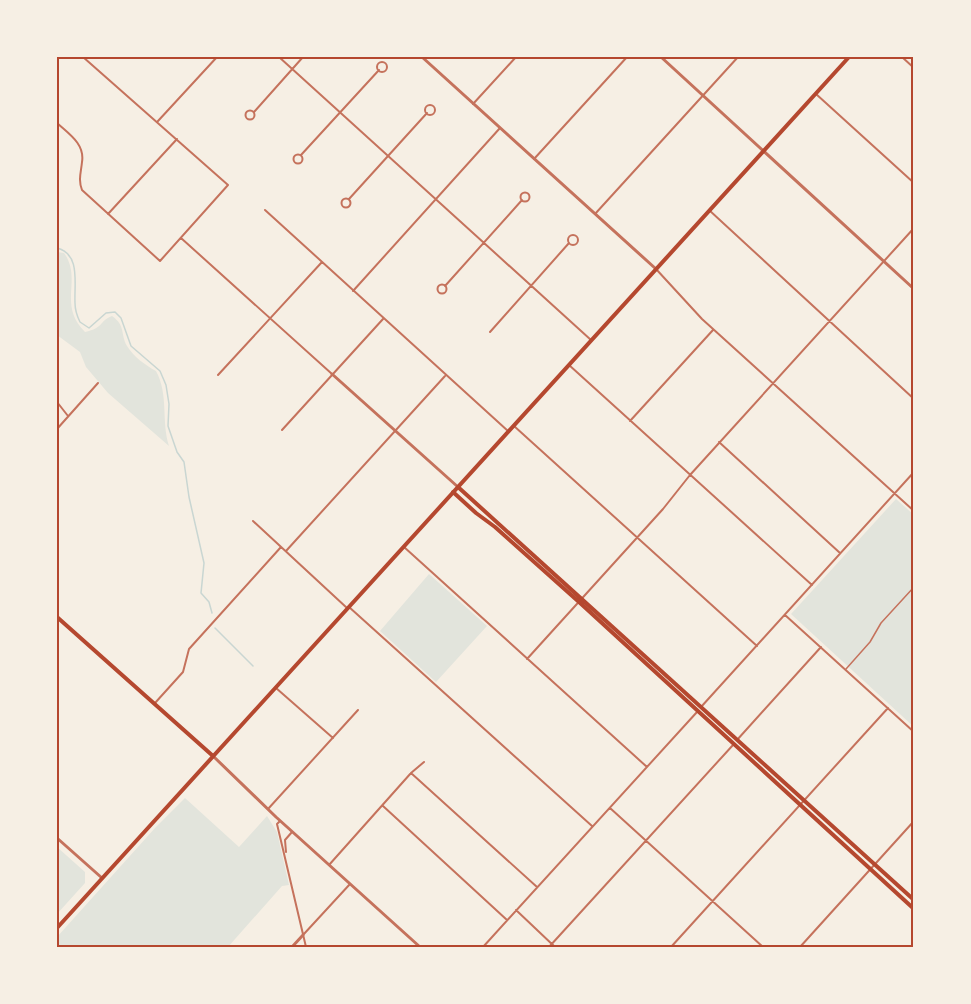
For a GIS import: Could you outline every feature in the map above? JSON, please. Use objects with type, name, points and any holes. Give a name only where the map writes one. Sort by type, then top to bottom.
[{"type":"main road","points":[[57,928],[849,57]]},
{"type":"main road","points":[[458,487],[580,600],[914,900]]},
{"type":"main road","points":[[453,492],[580,600]]},
{"type":"main road","points":[[57,617],[213,756]]},
{"type":"main road","points":[[700,708],[733,745],[914,909]]},
{"type":"street","points":[[57,123],[76,140],[82,153],[79,177],[82,190],[159,261],[228,185],[83,57]]},
{"type":"street","points":[[158,122],[217,57]]},
{"type":"street","points":[[279,57],[591,340]]},
{"type":"street","points":[[254,112],[303,57]]},
{"type":"street","points":[[422,57],[656,269],[691,309],[914,511]]},
{"type":"street","points":[[473,104],[516,57]]},
{"type":"street","points":[[534,159],[627,57]]},
{"type":"street","points":[[661,57],[914,289]]},
{"type":"street","points":[[595,214],[738,57]]},
{"type":"street","points":[[902,57],[914,68]]},
{"type":"street","points":[[302,155],[379,70]]},
{"type":"street","points":[[815,93],[914,183]]},
{"type":"street","points":[[349,199],[427,113]]},
{"type":"street","points":[[353,291],[500,128]]},
{"type":"street","points":[[108,214],[177,139]]},
{"type":"street","points":[[445,286],[522,200]]},
{"type":"street","points":[[265,210],[508,431]]},
{"type":"street","points":[[709,210],[914,399]]},
{"type":"street","points":[[527,659],[719,442],[914,228]]},
{"type":"street","points":[[181,238],[458,487]]},
{"type":"street","points":[[490,332],[569,243]]},
{"type":"street","points":[[218,375],[322,262]]},
{"type":"street","points":[[282,430],[384,318]]},
{"type":"street","points":[[630,421],[714,329]]},
{"type":"street","points":[[568,364],[812,585]]},
{"type":"street","points":[[285,551],[445,375]]},
{"type":"street","points":[[57,429],[98,383]]},
{"type":"street","points":[[57,402],[68,416]]},
{"type":"street","points":[[513,425],[757,646]]},
{"type":"street","points":[[719,442],[840,553]]},
{"type":"street","points":[[483,947],[914,472]]},
{"type":"street","points":[[253,521],[592,826]]},
{"type":"street","points":[[403,546],[646,767]]},
{"type":"street","points":[[155,703],[183,672],[188,652],[193,644],[281,547]]},
{"type":"street","points":[[784,615],[914,732]]},
{"type":"street","points":[[551,945],[821,647]]},
{"type":"street","points":[[275,687],[333,738]]},
{"type":"street","points":[[671,947],[888,708]]},
{"type":"street","points":[[268,809],[358,710]]},
{"type":"street","points":[[213,756],[280,821],[420,947]]},
{"type":"street","points":[[329,865],[411,773],[424,762]]},
{"type":"street","points":[[411,773],[537,887]]},
{"type":"street","points":[[383,806],[507,920]]},
{"type":"street","points":[[609,807],[763,947]]},
{"type":"street","points":[[280,821],[277,824],[278,831],[286,855],[306,947]]},
{"type":"street","points":[[800,947],[914,822]]},
{"type":"street","points":[[286,855],[285,840],[292,832]]},
{"type":"street","points":[[57,838],[102,878]]},
{"type":"street","points":[[292,947],[350,884]]},
{"type":"street","points":[[516,910],[555,947]]},
{"type":"lane","points":[[845,669],[870,642],[881,623],[914,587]]},
{"type":"shaded area","points":[[57,252],[64,253],[69,263],[73,312],[85,332],[95,329],[112,316],[121,326],[130,350],[156,371],[164,399],[165,427],[169,446],[108,393],[86,367],[80,352],[57,335]]},
{"type":"shaded area","points":[[896,499],[914,515],[914,727],[791,614]]},
{"type":"shaded area","points":[[429,574],[487,626],[436,682],[380,631]]},
{"type":"shaded area","points":[[185,798],[239,847],[267,816],[277,832],[289,885],[282,886],[228,947],[57,947],[57,937]]},
{"type":"shaded area","points":[[57,847],[85,872],[85,883],[57,914]]},
{"type":"waterway","points":[[57,248],[65,251],[73,263],[75,308],[80,322],[89,328],[106,313],[115,312],[121,318],[131,346],[160,371],[166,385],[169,404],[168,426],[177,452],[184,462],[189,497],[204,563],[201,593],[209,602],[212,613]]},
{"type":"waterway","points":[[215,628],[253,666]]}]
